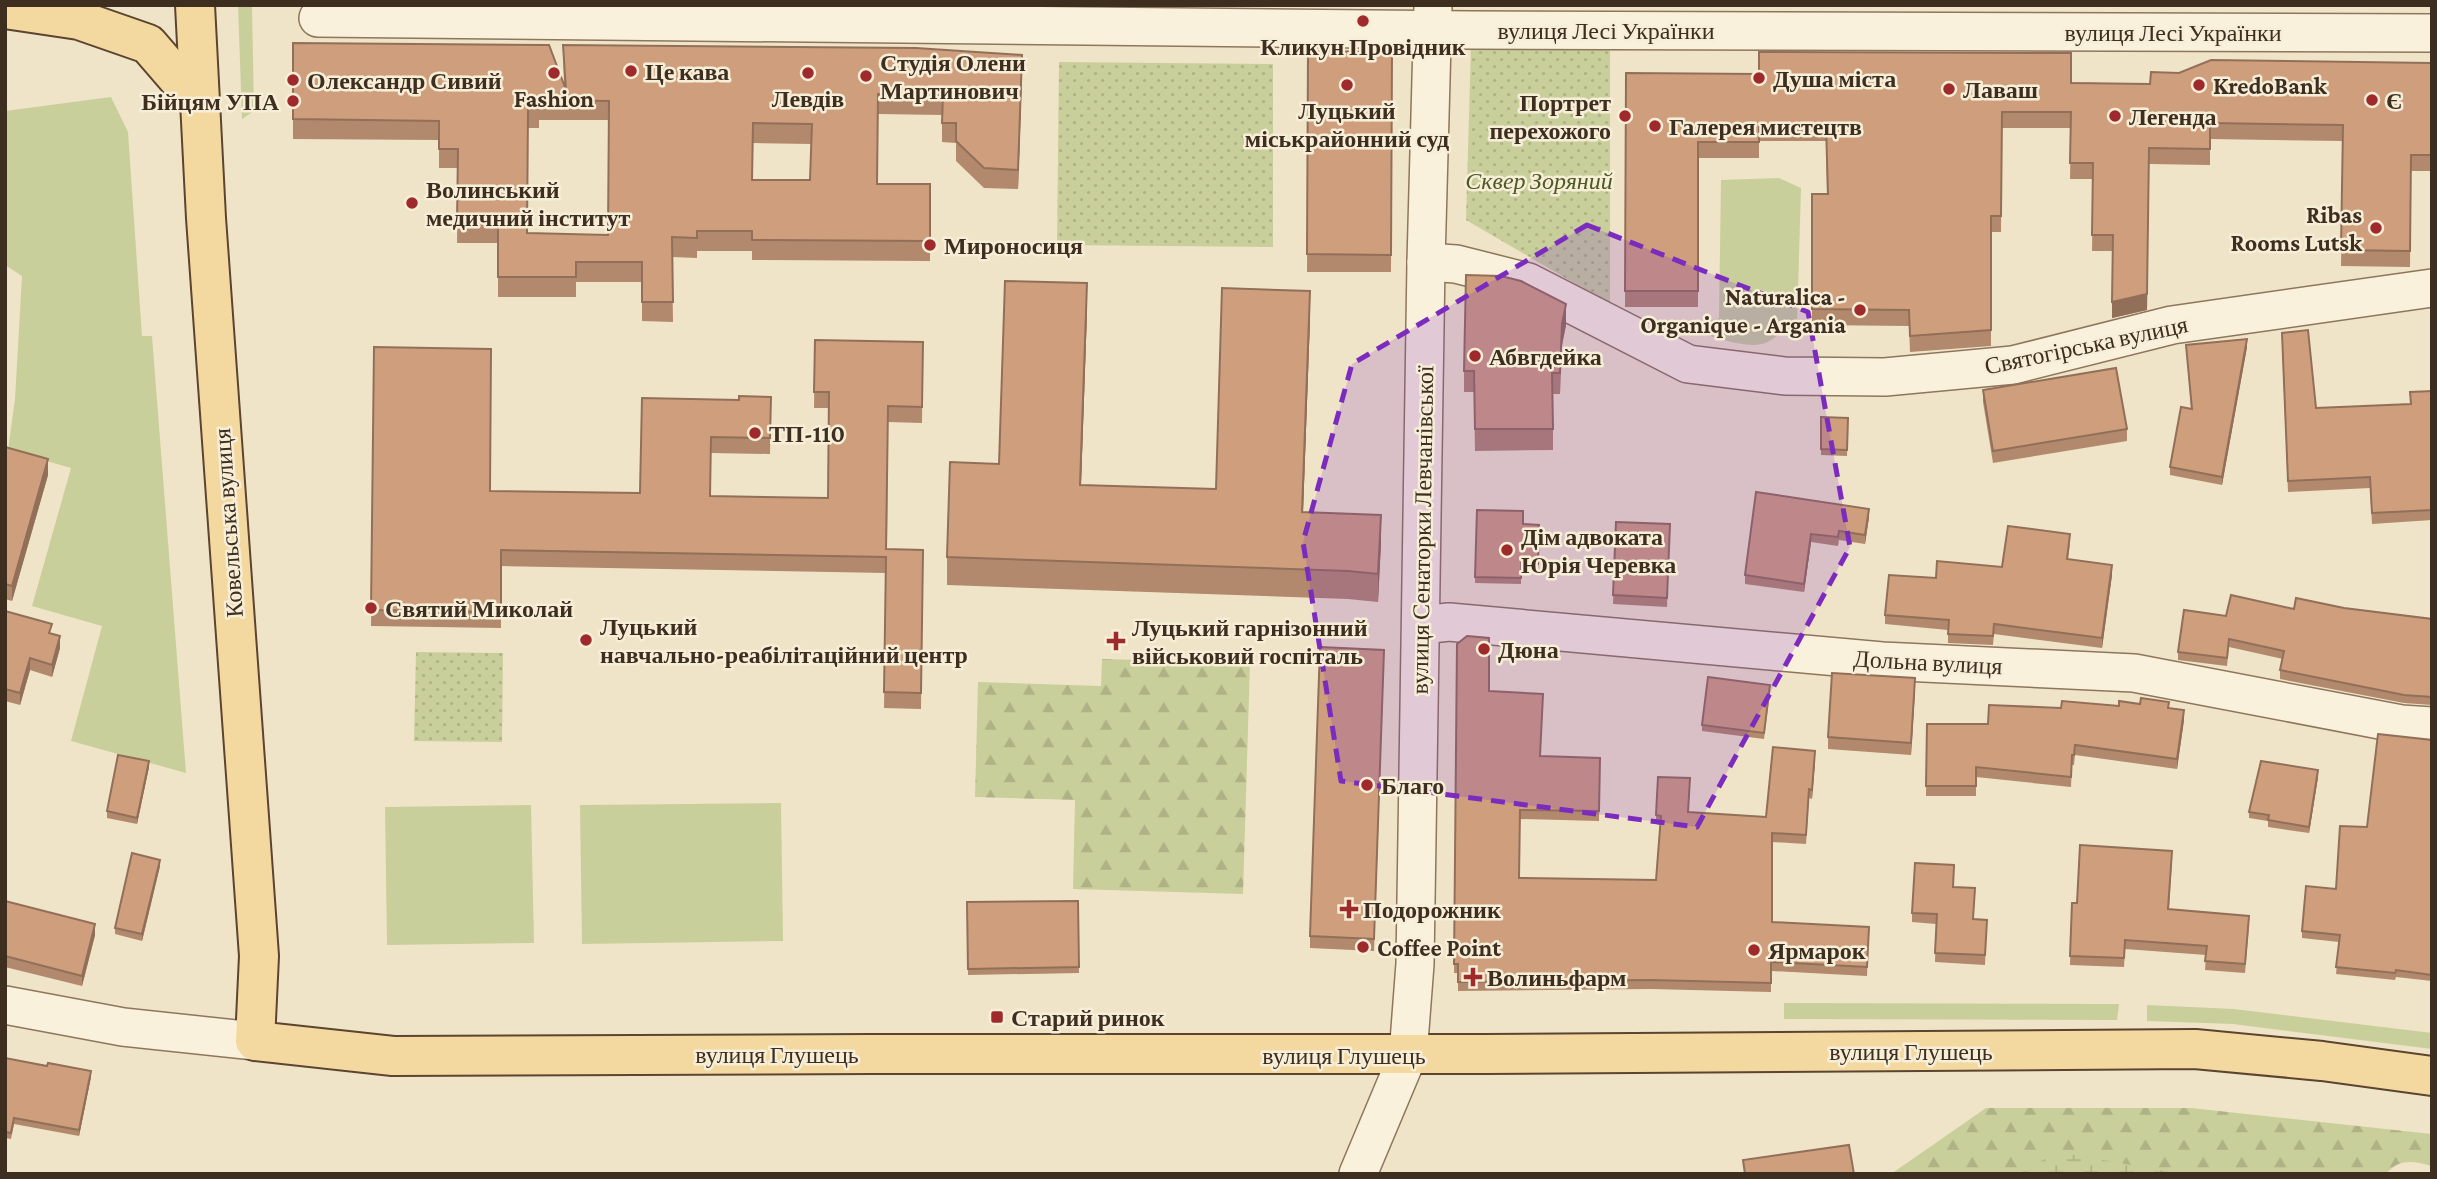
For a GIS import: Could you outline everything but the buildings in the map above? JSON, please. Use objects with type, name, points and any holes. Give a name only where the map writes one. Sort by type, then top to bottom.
[{"type":"main road","name":"Ковельська вулиця","points":[[195,5],[199,103],[259,956],[255,1041]]},
{"type":"main road","points":[[6,7],[79,20],[148,44],[199,103]]},
{"type":"main road","name":"вулиця Глушець","points":[[255,1041],[393,1056],[1408,1055],[2195,1049],[2432,1076]]},
{"type":"street","name":"вулиця Лесі Українки","points":[[318,18],[1433,17],[2432,33]]},
{"type":"street","name":"вулиця Сенаторки Левчанівської","points":[[1358,1174],[1408,1055],[1415,964],[1426,262],[1433,17]]},
{"type":"street","name":"Святогірська вулиця","points":[[1426,262],[1456,264],[1528,282],[1688,364],[1785,376],[1885,377],[2013,365],[2172,325],[2432,288]]},
{"type":"street","name":"Дольна вулиця","points":[[1421,625],[1449,622],[1882,661],[2134,673],[2402,724],[2432,726]]},
{"type":"street","points":[[5,1005],[123,1027],[255,1041]]},
{"type":"highlighted area","points":[[1587,225],[1808,312],[1850,547],[1697,827],[1341,781],[1303,542],[1352,364]]},
{"type":"green space","points":[[238,5],[272,6],[252,7],[254,111],[242,119]]},
{"type":"green space","name":"Сквер Зоряний","points":[[1471,46],[1610,46],[1610,304],[1466,220]]},
{"type":"green space","points":[[1059,62],[1273,64],[1273,247],[1057,245]]},
{"type":"green space","points":[[111,97],[128,132],[142,336],[152,336],[186,773],[71,741],[102,626],[32,606],[71,468],[8,450],[15,399],[22,276],[5,265],[5,111]]},
{"type":"green space","points":[[1779,178],[1801,188],[1797,326],[1767,342],[1755,345],[1730,342],[1699,332],[1699,324],[1719,318],[1721,180]]},
{"type":"green space","points":[[416,652],[503,653],[502,742],[414,741]]},
{"type":"green space","points":[[1102,659],[1250,663],[1243,894],[1073,889],[1075,800],[975,797],[978,682],[1101,686]]},
{"type":"green space","points":[[781,803],[783,941],[582,944],[580,805]]},
{"type":"green space","points":[[531,805],[534,943],[387,945],[385,807]]},
{"type":"green space","points":[[1784,1003],[2119,1004],[2117,1020],[1784,1019]]},
{"type":"green space","points":[[2147,1005],[2234,1009],[2432,1033],[2432,1049],[2233,1024],[2147,1021]]},
{"type":"green space","points":[[1986,1108],[2191,1108],[2432,1134],[2432,1166],[2407,1162],[2396,1165],[2386,1174],[1891,1174]]},
{"type":"green space","points":[[2057,1152],[2177,1173],[2177,1174],[2018,1174]]},
{"type":"place","name":"Кликун Провідник","points":[[1363,21]]},
{"type":"place","name":"Це кава","points":[[631,71]]},
{"type":"place","name":"Fashion","points":[[554,73]]},
{"type":"place","name":"Левдів","points":[[808,73]]},
{"type":"place","name":"Студія Олени Мартинович","points":[[866,76]]},
{"type":"place","name":"Душа міста","points":[[1759,78]]},
{"type":"place","name":"Олександр Сивий","points":[[293,80]]},
{"type":"place","name":"Луцький міськрайонний суд","points":[[1347,85]]},
{"type":"place","name":"KredoBank","points":[[2199,85]]},
{"type":"place","name":"Лаваш","points":[[1949,89]]},
{"type":"place","name":"Є","points":[[2372,100]]},
{"type":"place","name":"Бійцям УПА","points":[[293,101]]},
{"type":"place","name":"Портрет перехожого","points":[[1625,116]]},
{"type":"place","name":"Легенда","points":[[2115,116]]},
{"type":"place","name":"Галерея мистецтв","points":[[1655,126]]},
{"type":"place","name":"Волинський медичний інститут","points":[[412,203]]},
{"type":"place","name":"Ribas Rooms Lutsk","points":[[2376,228]]},
{"type":"place","name":"Мироносиця","points":[[930,245]]},
{"type":"place","name":"Naturalica - Organique - Argania","points":[[1860,310]]},
{"type":"place","name":"Абвгдейка","points":[[1475,356]]},
{"type":"place","name":"ТП-110","points":[[755,433]]},
{"type":"place","name":"Дім адвоката Юрія Черевка","points":[[1507,550]]},
{"type":"place","name":"Святий Миколай","points":[[371,608]]},
{"type":"place","name":"Луцький навчально-реабілітаційний центр","points":[[586,640]]},
{"type":"place","name":"Луцький гарнізонний військовий госпіталь","points":[[1116,641]]},
{"type":"place","name":"Дюна","points":[[1484,649]]},
{"type":"place","name":"Благо","points":[[1367,785]]},
{"type":"place","name":"Подорожник","points":[[1349,909]]},
{"type":"place","name":"Coffee Point","points":[[1363,947]]},
{"type":"place","name":"Ярмарок","points":[[1754,950]]},
{"type":"place","name":"Волиньфарм","points":[[1473,977]]},
{"type":"place","name":"Старий ринок","points":[[997,1017]]}]
